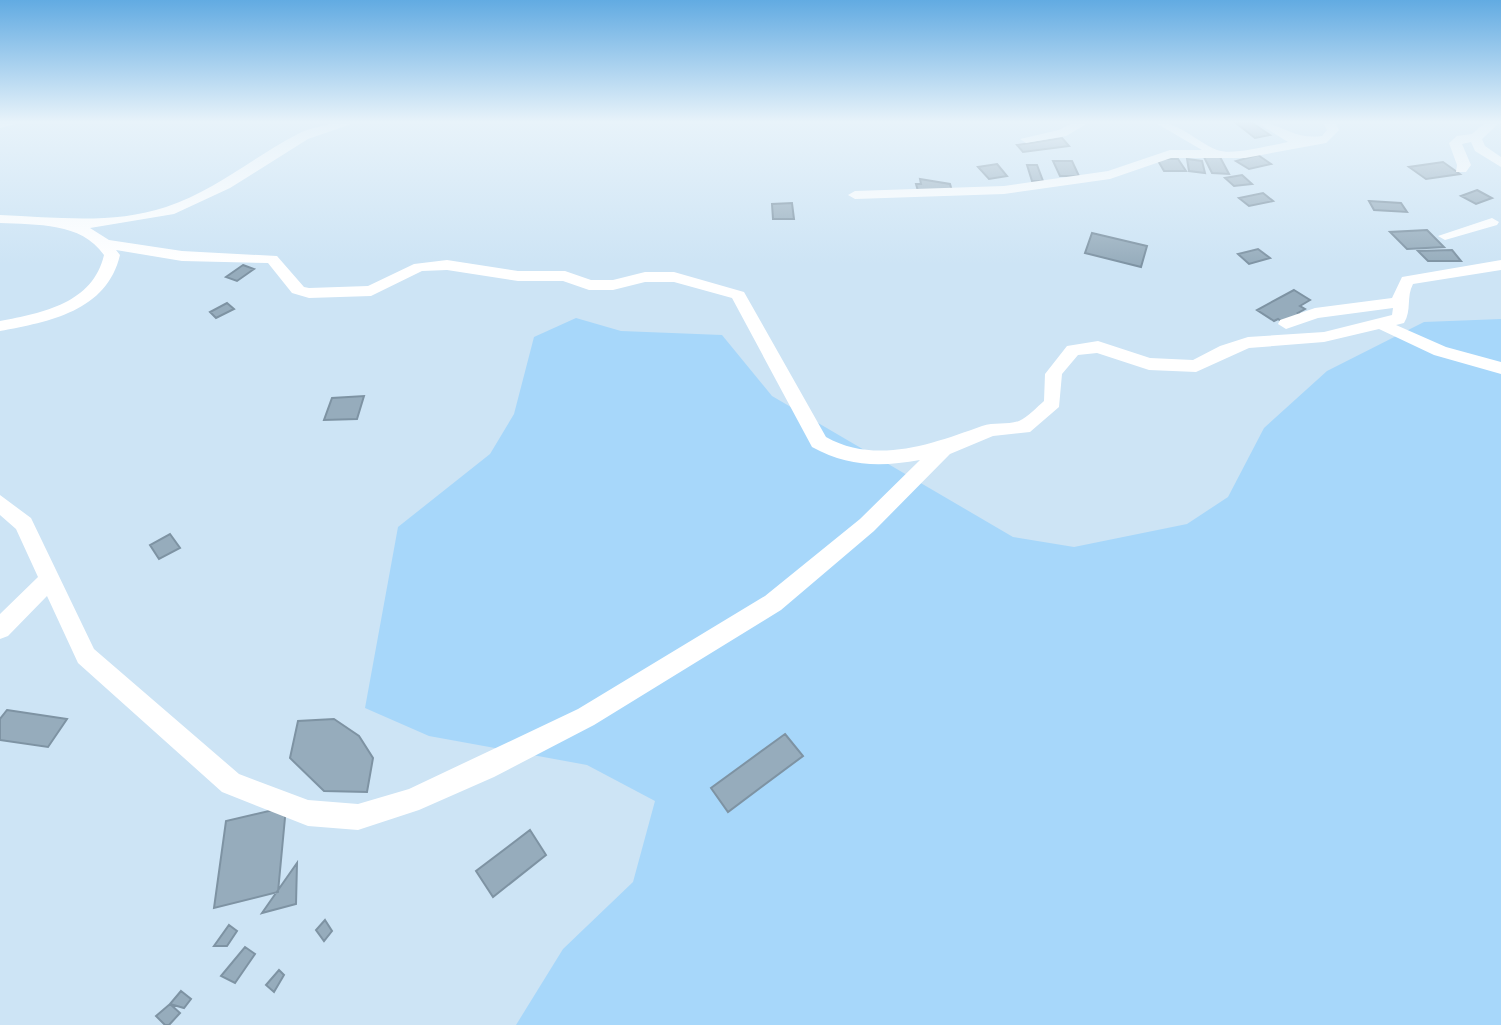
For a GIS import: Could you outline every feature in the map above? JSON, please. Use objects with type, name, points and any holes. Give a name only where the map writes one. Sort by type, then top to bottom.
[{"type":"street","points":[[0,219],[63,224],[103,223],[169,211],[225,185],[249,170]]},
{"type":"street","points":[[855,195],[1004,190],[1110,175],[1125,170]]},
{"type":"street","points":[[0,326],[43,318],[67,309],[108,273],[112,255],[106,244],[96,234],[63,224]]},
{"type":"street","points":[[1445,236],[1498,224]]},
{"type":"street","points":[[106,244],[182,256],[272,259],[298,290],[309,293],[371,291],[419,267],[434,265],[533,278],[565,276],[589,285],[613,285],[645,277],[674,277],[714,286],[738,295],[819,442],[838,455],[861,459],[943,449],[991,430],[1024,427],[1053,403],[1049,381],[1056,368],[1073,350],[1098,347],[1149,364],[1196,366],[1226,350],[1248,343],[1324,337],[1398,319],[1402,287],[1407,280],[1501,265]]},
{"type":"street","points":[[1286,324],[1315,313],[1400,302]]},
{"type":"street","points":[[1382,324],[1412,340],[1464,360],[1501,368]]},
{"type":"street","points":[[0,503],[24,524],[86,656],[231,783],[308,813],[358,817],[423,796],[573,723],[773,603],[867,525],[943,449]]},
{"type":"street","points":[[0,629],[51,578]]},
{"type":"shaded area","points":[[576,318],[621,331],[722,335],[772,396],[1013,537],[1074,547],[1187,524],[1228,497],[1264,428],[1327,371],[1424,322],[1501,319],[1501,1025],[516,1025],[563,949],[633,882],[655,801],[587,765],[429,736],[365,708],[398,527],[490,454],[514,414],[534,337]]},
{"type":"building","points":[[981,170],[1002,170],[1007,176],[989,179]]},
{"type":"building","points":[[1029,170],[1039,170],[1043,181],[1032,181]]},
{"type":"building","points":[[1057,170],[1076,170],[1079,176],[1060,176]]},
{"type":"building","points":[[1210,170],[1227,170],[1229,174],[1212,173]]},
{"type":"building","points":[[1413,170],[1454,170],[1460,174],[1426,179]]},
{"type":"building","points":[[1242,175],[1252,184],[1234,186],[1225,178]]},
{"type":"building","points":[[920,179],[950,184],[952,191],[918,191],[916,184],[921,184]]},
{"type":"building","points":[[1477,190],[1492,198],[1476,204],[1461,196]]},
{"type":"building","points":[[1263,193],[1273,201],[1249,206],[1239,198]]},
{"type":"building","points":[[1369,201],[1401,203],[1407,212],[1374,210]]},
{"type":"building","points":[[792,203],[794,219],[773,219],[772,204]]},
{"type":"building","points":[[1427,230],[1444,247],[1407,249],[1390,232]]},
{"type":"building","points":[[1092,233],[1147,246],[1141,267],[1085,253]]},
{"type":"building","points":[[1258,249],[1270,258],[1249,264],[1238,254]]},
{"type":"building","points":[[1452,250],[1461,261],[1428,261],[1418,251]]},
{"type":"building","points":[[243,265],[254,269],[237,281],[226,277]]},
{"type":"building","points":[[1294,290],[1310,300],[1300,306],[1305,309],[1300,314],[1284,323],[1278,319],[1274,321],[1257,310]]},
{"type":"building","points":[[227,303],[234,309],[216,318],[210,312]]},
{"type":"building","points":[[364,396],[357,419],[324,420],[332,398]]},
{"type":"building","points":[[170,534],[180,548],[159,559],[150,545]]},
{"type":"building","points":[[7,710],[67,719],[48,747],[0,740],[0,719]]},
{"type":"building","points":[[334,719],[359,736],[373,758],[367,792],[324,791],[290,758],[298,721]]},
{"type":"building","points":[[785,734],[803,756],[728,812],[711,788]]},
{"type":"building","points":[[286,807],[278,892],[214,908],[226,821]]},
{"type":"building","points":[[530,830],[546,855],[493,897],[476,871]]},
{"type":"building","points":[[297,863],[296,904],[262,913]]},
{"type":"building","points":[[325,920],[332,931],[324,941],[316,930]]},
{"type":"building","points":[[229,925],[237,931],[227,946],[214,946]]},
{"type":"building","points":[[245,947],[255,954],[235,983],[221,976]]},
{"type":"building","points":[[279,970],[284,975],[274,992],[266,985]]},
{"type":"building","points":[[181,991],[191,999],[184,1008],[170,1004]]},
{"type":"building","points":[[170,1004],[180,1013],[169,1025],[165,1025],[156,1016]]}]
